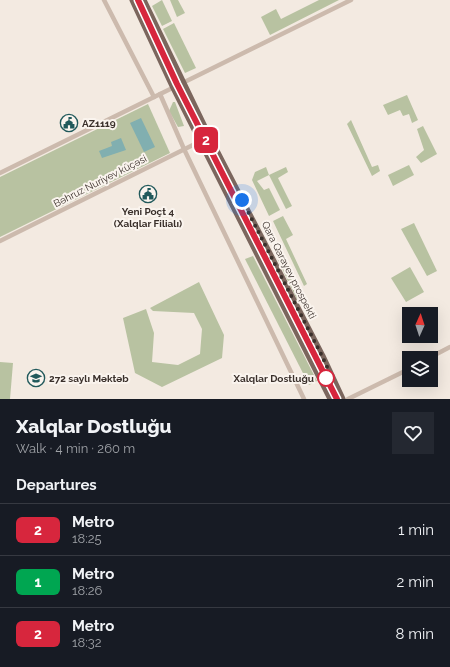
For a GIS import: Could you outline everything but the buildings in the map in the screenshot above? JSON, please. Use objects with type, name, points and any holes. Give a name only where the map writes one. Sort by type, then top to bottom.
[{"type":"main road","name":"Qara Qarayev prospekti","points":[[133,0],[174,88],[331,399]]},
{"type":"main road","name":"Qara Qarayev prospekti","points":[[143,0],[209,137],[335,382],[342,399]]},
{"type":"street","points":[[104,0],[154,98]]},
{"type":"street","points":[[0,173],[351,0]]},
{"type":"street","points":[[160,94],[184,149],[304,399]]},
{"type":"street","name":"Bəhruz Nuriyev küçəsi","points":[[0,241],[209,137]]},
{"type":"street","points":[[438,354],[450,347]]},
{"type":"street","points":[[335,382],[347,399],[402,372]]},
{"type":"green space","points":[[162,0],[172,21],[162,26],[152,6]]},
{"type":"green space","points":[[170,0],[178,0],[185,13],[177,17]]},
{"type":"green space","points":[[319,0],[339,0],[270,35],[261,17],[276,9],[281,19]]},
{"type":"green space","points":[[174,23],[196,68],[185,73],[163,29]]},
{"type":"green space","points":[[407,95],[418,120],[412,123],[409,114],[403,116],[400,110],[388,115],[383,105]]},
{"type":"green space","points":[[173,102],[175,102],[184,126],[178,127],[169,111]]},
{"type":"green space","points":[[148,104],[170,153],[0,237],[0,177]]},
{"type":"green space","points":[[351,120],[372,167],[378,165],[380,171],[372,176],[347,124]]},
{"type":"green space","points":[[423,126],[437,154],[421,163],[416,157],[424,150],[417,129]]},
{"type":"green space","points":[[409,165],[414,175],[393,186],[388,175]]},
{"type":"green space","points":[[266,167],[269,175],[257,181],[264,190],[269,188],[280,210],[269,216],[252,180],[255,172]]},
{"type":"green space","points":[[286,167],[288,172],[278,178],[292,206],[286,209],[269,175]]},
{"type":"green space","points":[[283,216],[293,235],[286,239],[307,284],[304,286],[273,221]]},
{"type":"green space","points":[[414,223],[437,271],[427,276],[401,229]]},
{"type":"green space","points":[[281,251],[304,299],[298,302],[275,254]]},
{"type":"green space","points":[[253,256],[317,381],[309,385],[245,259]]},
{"type":"green space","points":[[410,267],[424,292],[406,302],[391,278]]},
{"type":"green space","points":[[199,282],[224,335],[222,358],[162,387],[135,373],[123,318],[146,309],[154,333],[152,362],[178,365],[200,354],[202,329],[194,313],[153,311],[150,308]]},
{"type":"green space","points":[[0,362],[13,363],[10,399],[0,399]]},
{"type":"water","points":[[141,118],[155,147],[144,152],[130,123]]},
{"type":"water","points":[[121,138],[126,150],[102,158],[99,151],[112,146],[111,142]]},
{"type":"metro line","name":"2","points":[[138,0],[177,84],[337,399]]},
{"type":"place","name":"AZ1119","points":[[69,123]]},
{"type":"place","name":"Yeni Poçt 4 (Xalqlar Filialı)","points":[[148,194]]},
{"type":"place","name":"272 saylı Məktəb","points":[[36,378]]},
{"type":"place","name":"Xalqlar Dostluğu","points":[[326,378]]},
{"type":"route","points":[[242,200],[322,356],[328,369],[326,378]]}]
